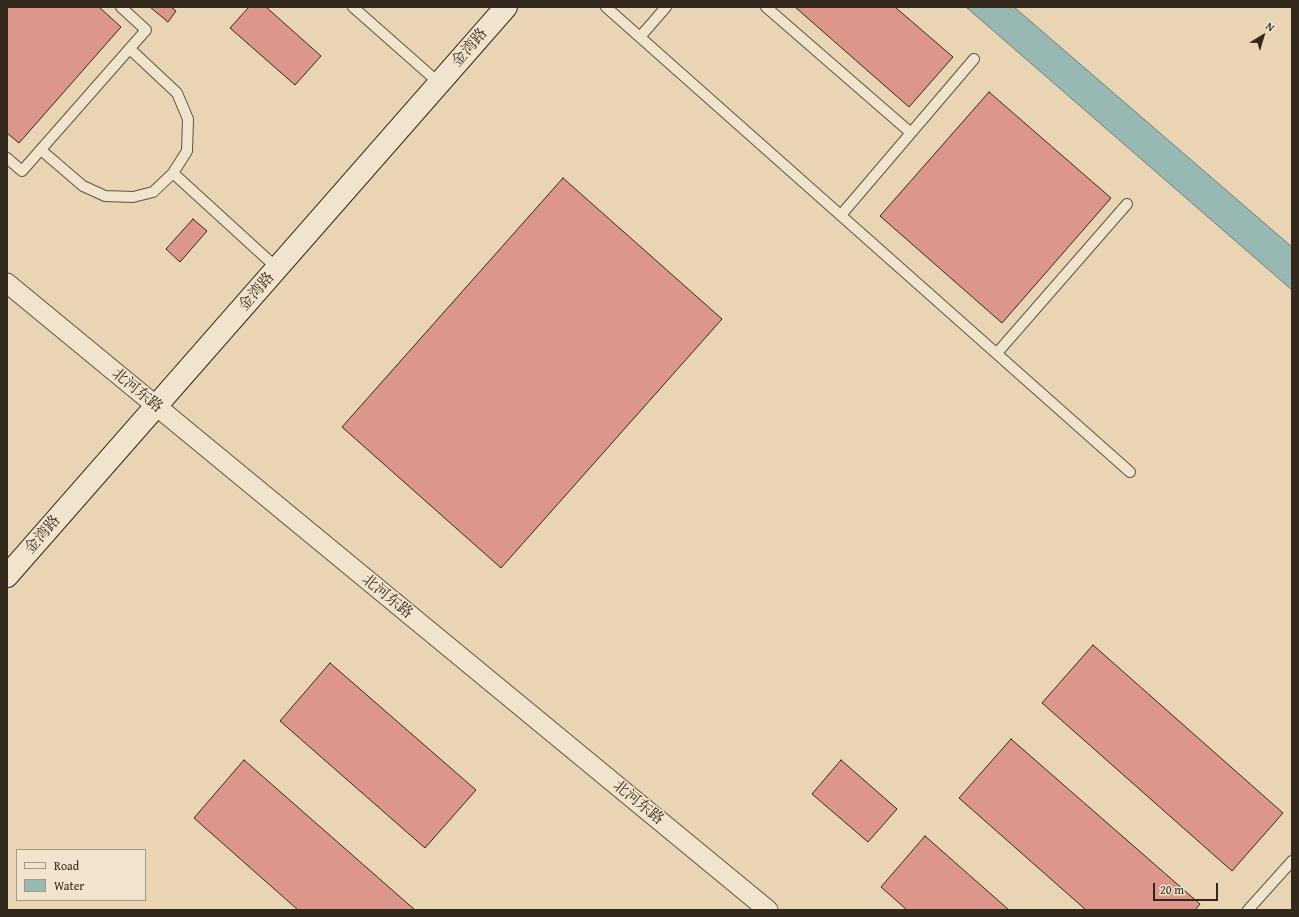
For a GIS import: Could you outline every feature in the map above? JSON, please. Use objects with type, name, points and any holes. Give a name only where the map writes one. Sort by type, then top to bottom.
[{"type":"street","name":"金湾路","points":[[7,576],[506,7]]},
{"type":"street","name":"北河东路","points":[[7,283],[768,910]]},
{"type":"lane","points":[[7,158],[22,171],[146,30],[121,7]]},
{"type":"lane","points":[[353,7],[439,83]]},
{"type":"lane","points":[[606,7],[1130,472]]},
{"type":"lane","points":[[640,38],[666,7]]},
{"type":"lane","points":[[766,7],[911,133]]},
{"type":"lane","points":[[42,150],[83,186],[105,196],[133,196],[152,192],[173,173],[187,151],[188,119],[177,93],[130,49]]},
{"type":"lane","points":[[841,215],[974,59]]},
{"type":"lane","points":[[173,173],[277,268]]},
{"type":"lane","points":[[997,353],[1127,204]]},
{"type":"lane","points":[[1248,910],[1292,860]]},
{"type":"water","points":[[966,7],[1014,7],[1292,247],[1292,290]]},
{"type":"building","points":[[7,7],[99,7],[121,27],[19,143],[7,133]]},
{"type":"building","points":[[150,7],[171,7],[176,11],[168,22]]},
{"type":"building","points":[[249,7],[266,7],[321,56],[295,85],[230,28]]},
{"type":"building","points":[[795,7],[895,7],[953,57],[909,107]]},
{"type":"building","points":[[989,92],[1111,198],[1002,323],[880,216]]},
{"type":"building","points":[[563,178],[722,319],[501,568],[342,427]]},
{"type":"building","points":[[193,219],[207,231],[180,262],[166,249]]},
{"type":"building","points":[[1093,645],[1283,813],[1232,871],[1042,703]]},
{"type":"building","points":[[330,663],[476,790],[425,848],[280,721]]},
{"type":"building","points":[[1011,739],[1200,904],[1195,910],[1086,910],[959,798]]},
{"type":"building","points":[[244,760],[415,910],[298,910],[194,818]]},
{"type":"building","points":[[841,760],[897,809],[868,842],[812,794]]},
{"type":"building","points":[[925,836],[1009,910],[907,910],[881,887]]}]
